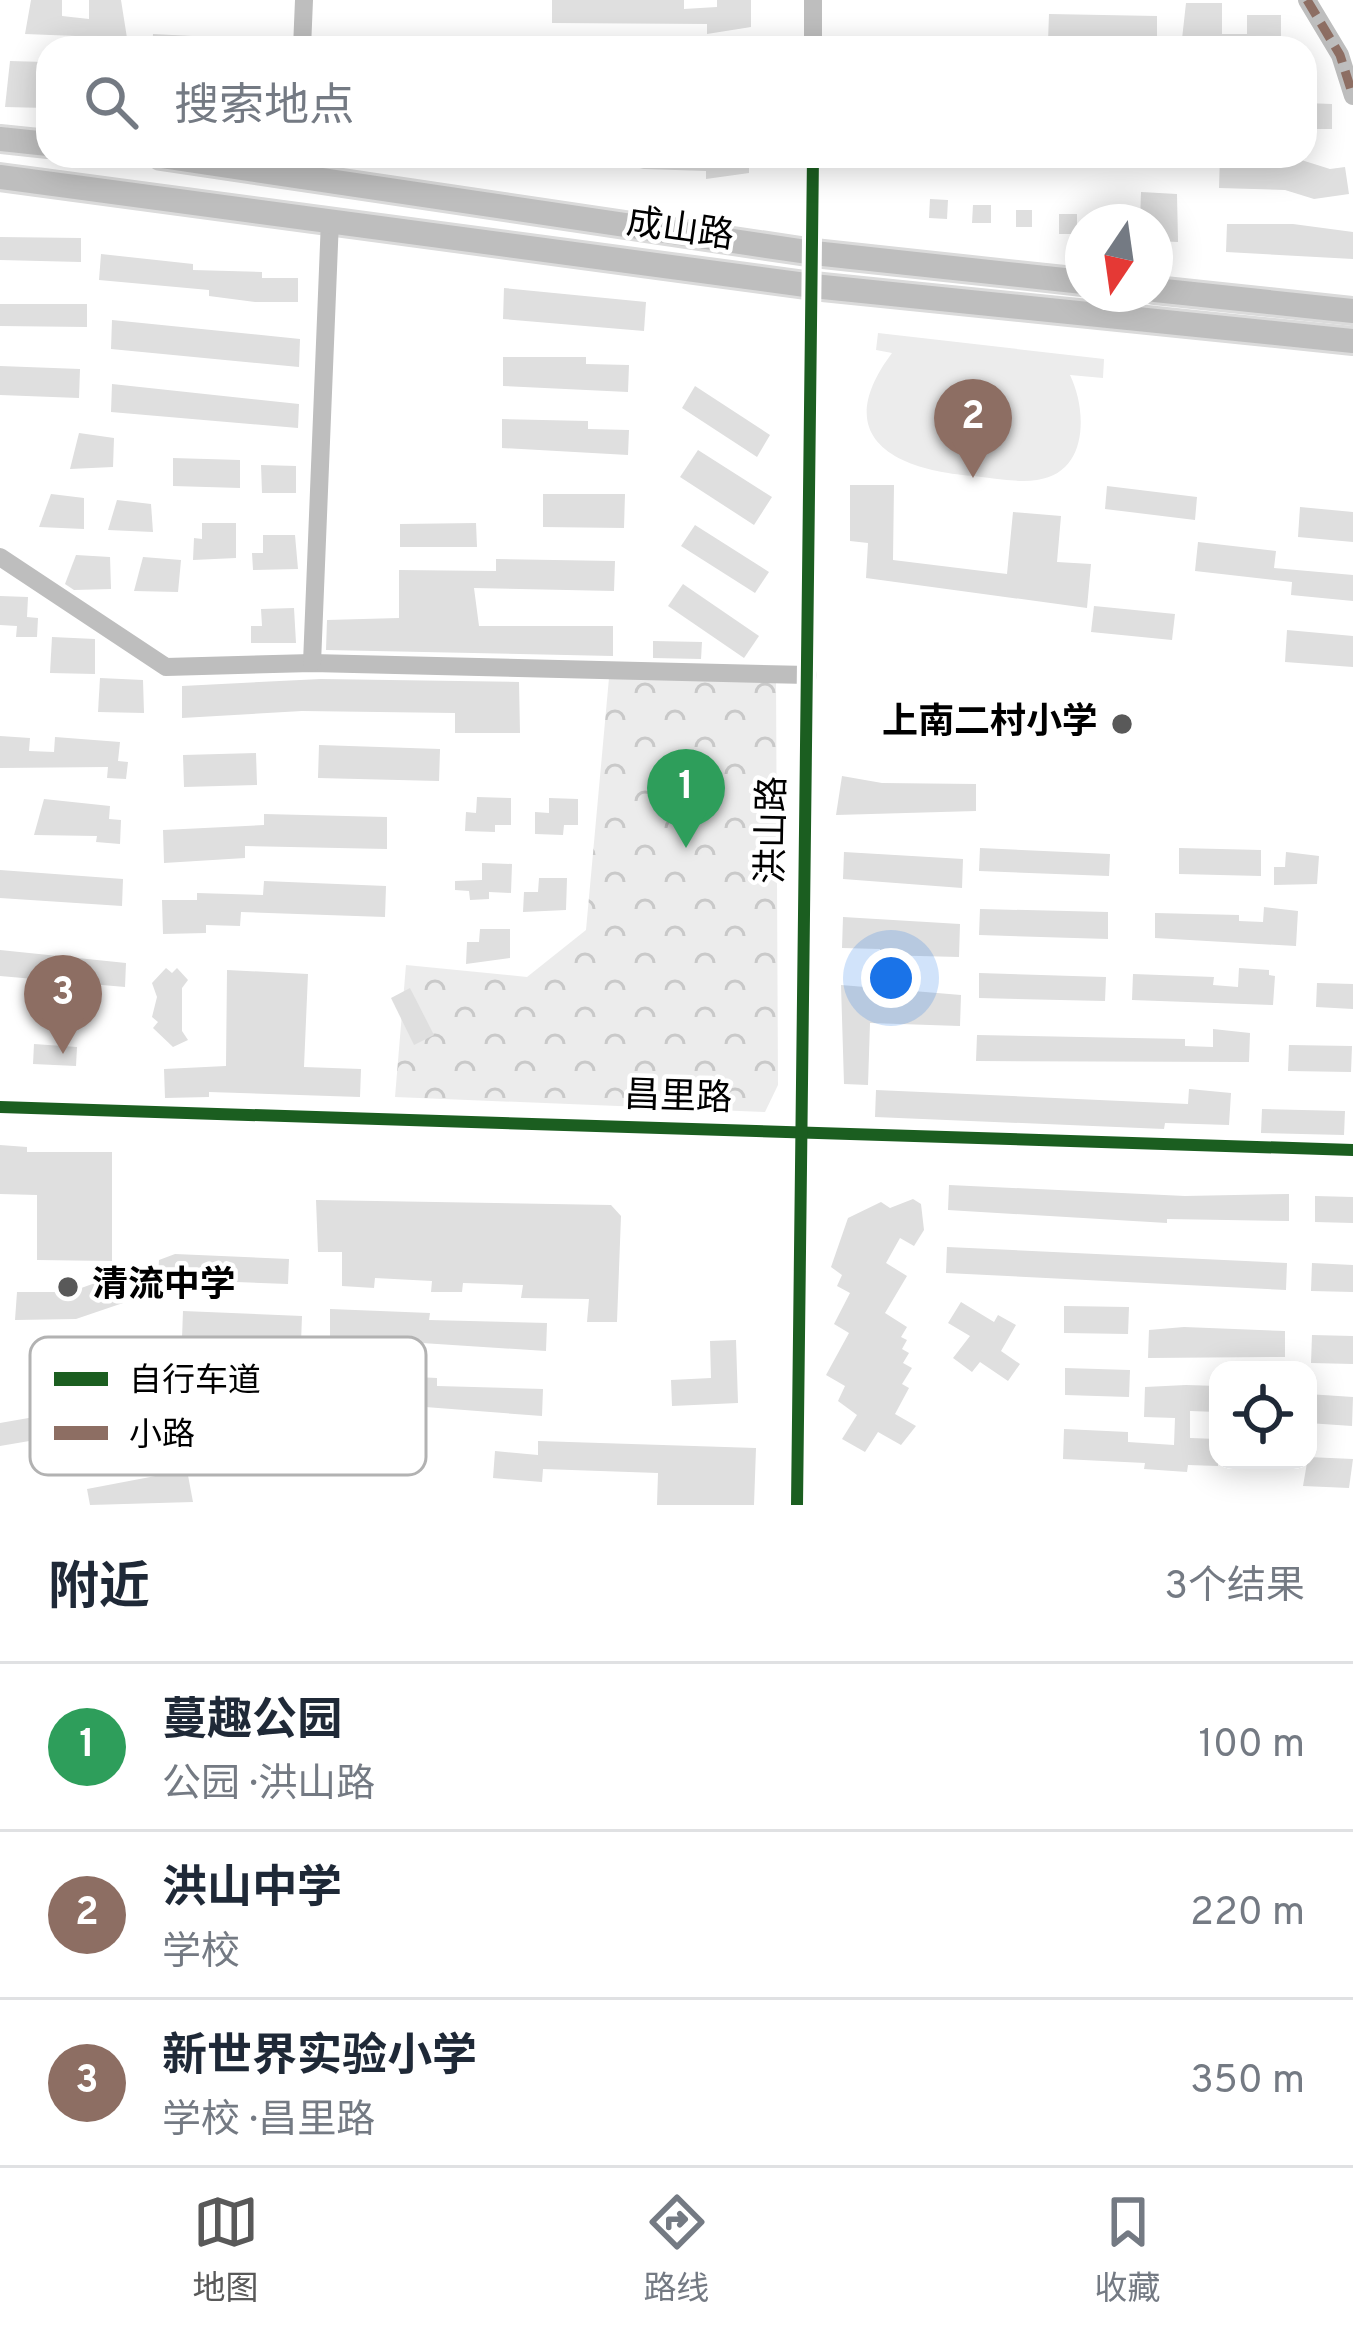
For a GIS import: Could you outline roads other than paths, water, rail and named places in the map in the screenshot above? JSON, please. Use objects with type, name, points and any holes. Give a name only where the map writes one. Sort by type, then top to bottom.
[{"type":"main road","points":[[0,139],[36,143]]},
{"type":"main road","name":"成山路","points":[[318,168],[814,253],[1065,280]]},
{"type":"main road","name":"成山路","points":[[0,177],[813,286],[1353,341]]},
{"type":"main road","points":[[1173,292],[1353,311]]},
{"type":"street","points":[[302,36],[304,0]]},
{"type":"street","points":[[813,0],[813,36]]},
{"type":"street","points":[[1307,0],[1340,56],[1353,96]]},
{"type":"street","name":"洪山路","points":[[797,1505],[813,168]]},
{"type":"street","points":[[312,663],[330,220]]},
{"type":"street","points":[[0,557],[166,667],[312,663],[808,675]]},
{"type":"street","name":"昌里路","points":[[0,1107],[1353,1150]]},
{"type":"place","name":"洪山中学","points":[[973,478]]},
{"type":"place","name":"上南二村小学","points":[[1122,724]]},
{"type":"place","name":"蔓趣公园","points":[[686,848]]},
{"type":"place","name":"新世界实验小学","points":[[63,1054]]},
{"type":"place","name":"清流中学","points":[[68,1287]]}]
